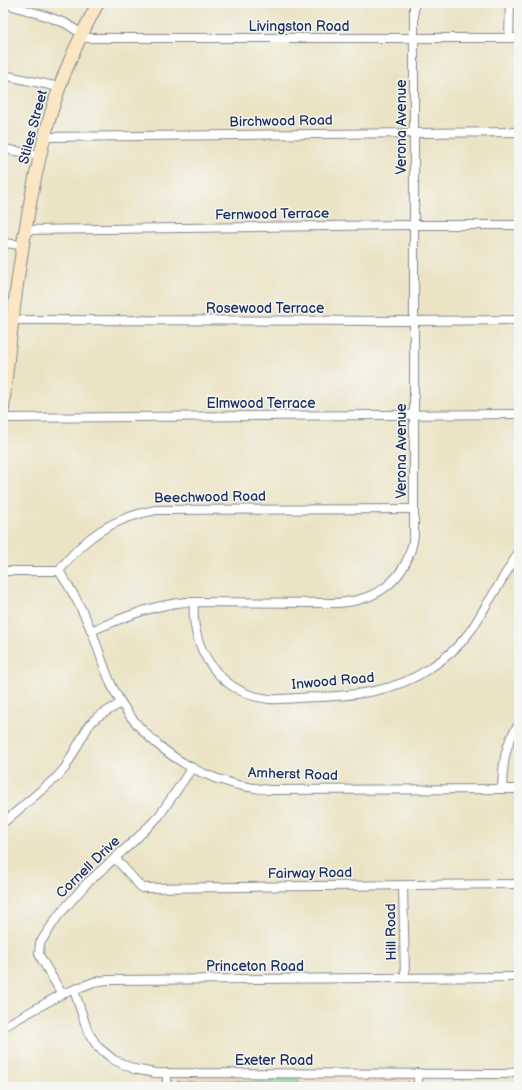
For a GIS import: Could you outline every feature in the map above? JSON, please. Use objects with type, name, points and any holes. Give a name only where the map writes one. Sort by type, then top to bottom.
[{"type":"main road","name":"Stiles Street","points":[[3,409],[6,336],[12,320],[22,245],[44,137],[59,87],[81,36],[98,3]]},
{"type":"street","points":[[3,3],[65,23],[81,36]]},
{"type":"street","name":"Verona Avenue","points":[[91,631],[145,609],[168,603],[336,603],[356,601],[371,596],[390,583],[401,572],[408,558],[414,535],[414,3]]},
{"type":"street","points":[[509,38],[510,3]]},
{"type":"street","name":"Livingston Road","points":[[81,36],[414,39],[519,38]]},
{"type":"street","points":[[3,75],[59,87]]},
{"type":"street","name":"Birchwood Road","points":[[44,137],[519,132]]},
{"type":"street","points":[[3,149],[40,155]]},
{"type":"street","name":"Fernwood Terrace","points":[[25,230],[519,225]]},
{"type":"street","points":[[3,243],[22,245]]},
{"type":"street","name":"Rosewood Terrace","points":[[12,320],[414,322],[519,320]]},
{"type":"street","name":"Elmwood Terrace","points":[[3,418],[519,414]]},
{"type":"street","name":"Beechwood Road","points":[[59,571],[78,547],[101,530],[128,516],[156,510],[414,509]]},
{"type":"street","name":"Inwood Road","points":[[194,602],[195,628],[202,650],[214,669],[234,686],[252,695],[269,699],[362,694],[380,690],[413,678],[429,669],[457,647],[469,634],[519,552]]},
{"type":"street","points":[[3,570],[59,571]]},
{"type":"street","name":"Amherst Road","points":[[59,571],[69,585],[91,631],[112,686],[121,703],[133,719],[151,738],[176,759],[192,768],[211,777],[230,783],[269,790],[519,789]]},
{"type":"street","points":[[3,823],[58,776],[65,768],[89,724],[96,717],[121,703]]},
{"type":"street","points":[[502,789],[505,752],[510,738],[519,724]]},
{"type":"street","name":"Cornell Drive","points":[[62,994],[39,954],[40,943],[58,916],[86,884],[159,816],[192,768]]},
{"type":"street","name":"Fairway Road","points":[[115,858],[142,888],[519,884]]},
{"type":"street","name":"Hill Road","points":[[403,886],[405,978]]},
{"type":"street","name":"Princeton Road","points":[[3,1027],[62,994],[94,982],[107,980],[519,977]]},
{"type":"street","name":"Exeter Road","points":[[74,990],[88,1032],[98,1047],[114,1060],[134,1069],[155,1073],[506,1074],[519,1070]]},
{"type":"street","points":[[167,1073],[167,1087]]},
{"type":"street","points":[[418,1074],[418,1087]]},
{"type":"path","points":[[179,1079],[179,1087]]},
{"type":"shaded area","points":[[180,1076],[412,1076],[412,1087],[176,1087],[176,1082]]},
{"type":"green space","points":[[273,1079],[299,1079],[300,1087],[273,1087]]},
{"type":"green space","points":[[179,1081],[270,1081],[270,1087],[179,1087]]}]
